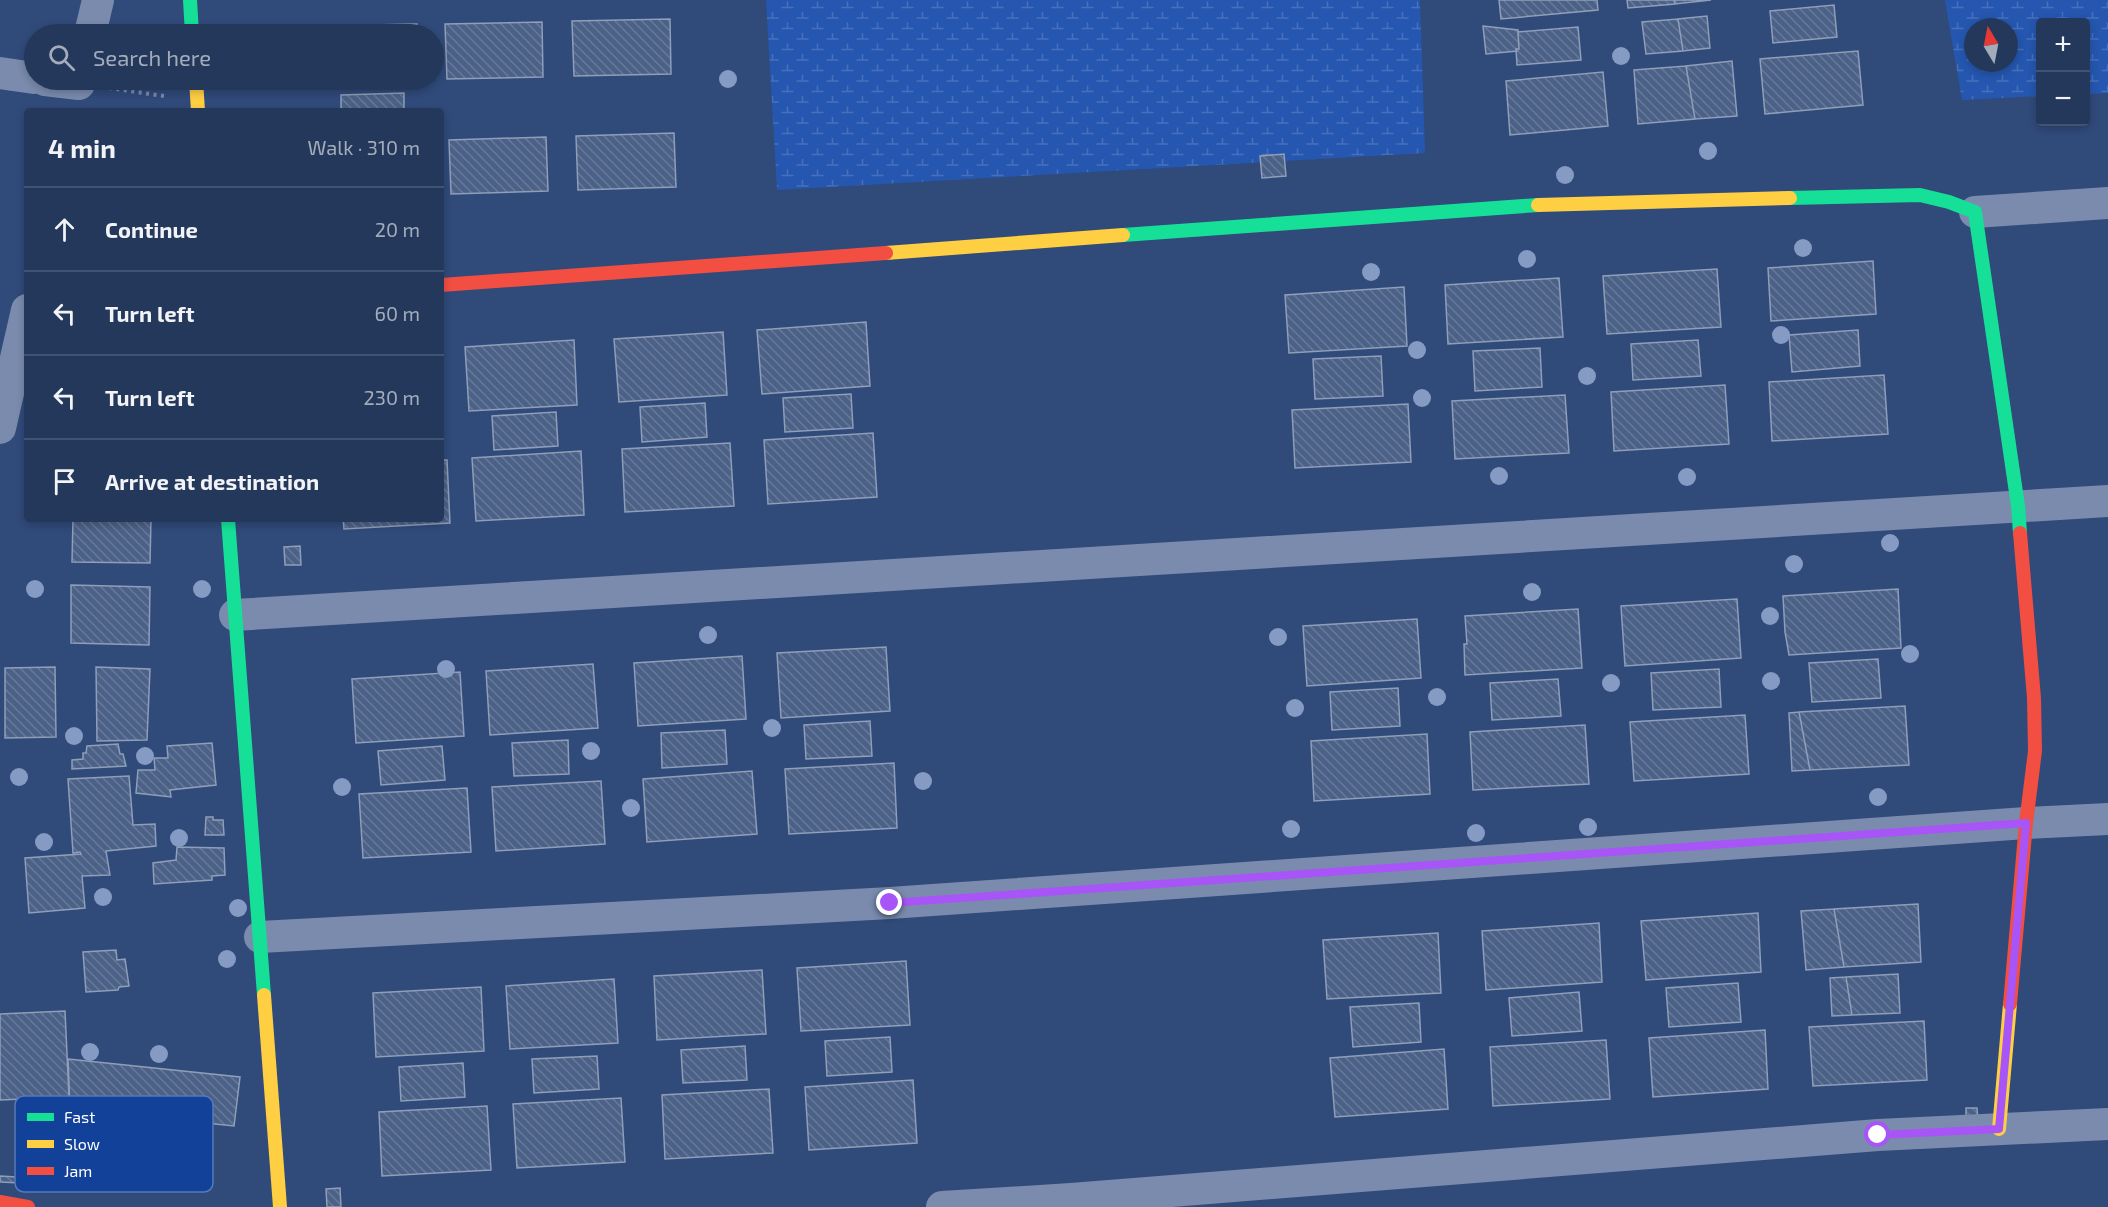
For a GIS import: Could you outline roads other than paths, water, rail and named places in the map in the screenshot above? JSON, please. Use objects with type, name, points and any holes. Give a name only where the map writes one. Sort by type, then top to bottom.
[{"type":"street","points":[[92,24],[98,0]]},
{"type":"street","points":[[190,0],[191,24]]},
{"type":"street","points":[[0,73],[24,77]]},
{"type":"street","points":[[197,90],[198,106]]},
{"type":"street","points":[[444,285],[1543,205],[1920,195],[1976,212],[2108,203]]},
{"type":"street","points":[[1976,212],[2018,506],[2034,698],[2035,751],[2026,823],[1999,1129]]},
{"type":"street","points":[[0,428],[6,378],[24,320]]},
{"type":"street","points":[[235,615],[2108,501]]},
{"type":"street","points":[[228,522],[280,1207]]},
{"type":"street","points":[[260,937],[890,903],[2108,819]]},
{"type":"street","points":[[942,1207],[1878,1135],[2108,1124]]},
{"type":"street","points":[[0,1203],[28,1207]]}]
